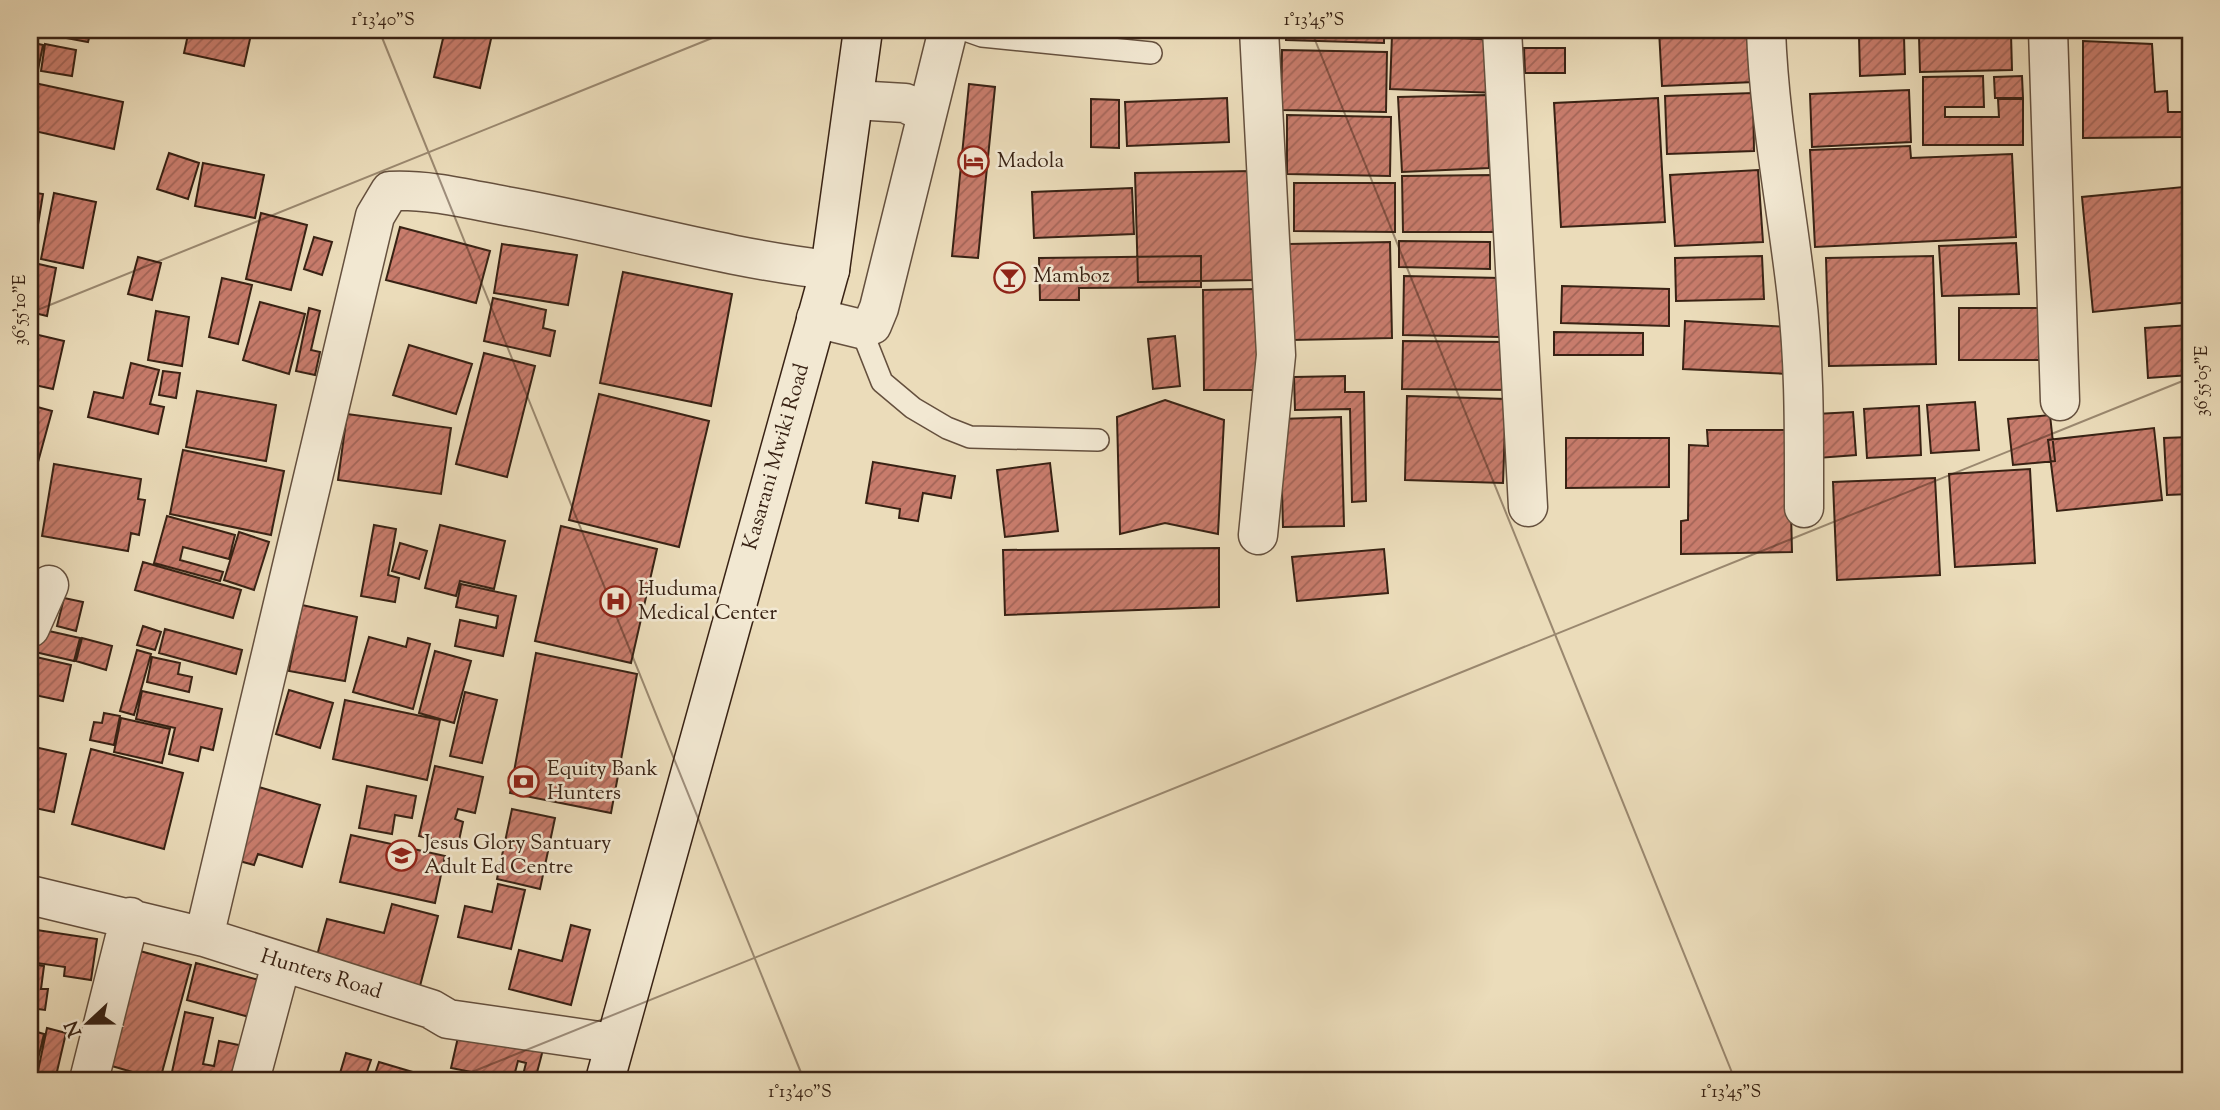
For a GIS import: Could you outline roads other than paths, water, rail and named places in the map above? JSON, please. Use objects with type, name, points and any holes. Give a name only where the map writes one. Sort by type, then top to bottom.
[{"type":"street","name":"Kasarani Mwiki Road","points":[[605,1080],[613,1043],[830,270],[863,30]]},
{"type":"street","points":[[816,318],[861,329],[872,325],[879,308],[948,30]]},
{"type":"street","points":[[1258,536],[1276,355],[1259,30]]},
{"type":"street","points":[[1502,30],[1528,508]]},
{"type":"street","points":[[1766,30],[1768,76],[1797,291],[1804,387],[1804,508]]},
{"type":"street","points":[[2048,30],[2060,401]]},
{"type":"street","points":[[853,100],[905,103],[926,113]]},
{"type":"street","points":[[204,937],[375,216],[390,191],[430,192],[548,214],[767,263],[830,270]]},
{"type":"street","points":[[30,628],[49,585]]},
{"type":"street","name":"Hunters Road","points":[[30,895],[204,937],[281,964],[432,1009],[448,1019],[613,1043]]},
{"type":"street","points":[[89,1080],[130,917]]},
{"type":"street","points":[[250,1080],[281,964]]},
{"type":"lane","points":[[965,30],[982,36],[1151,53]]},
{"type":"lane","points":[[861,329],[882,382],[913,408],[947,428],[970,437],[1098,440]]},
{"type":"place","name":"Madola","points":[[974,162]]},
{"type":"place","name":"Mamboz","points":[[1010,277]]},
{"type":"place","name":"Huduma Medical Center","points":[[615,602]]},
{"type":"place","name":"Equity Bank Hunters","points":[[524,782]]},
{"type":"place","name":"Jesus Glory Santuary Adult Ed Centre","points":[[401,856]]}]
